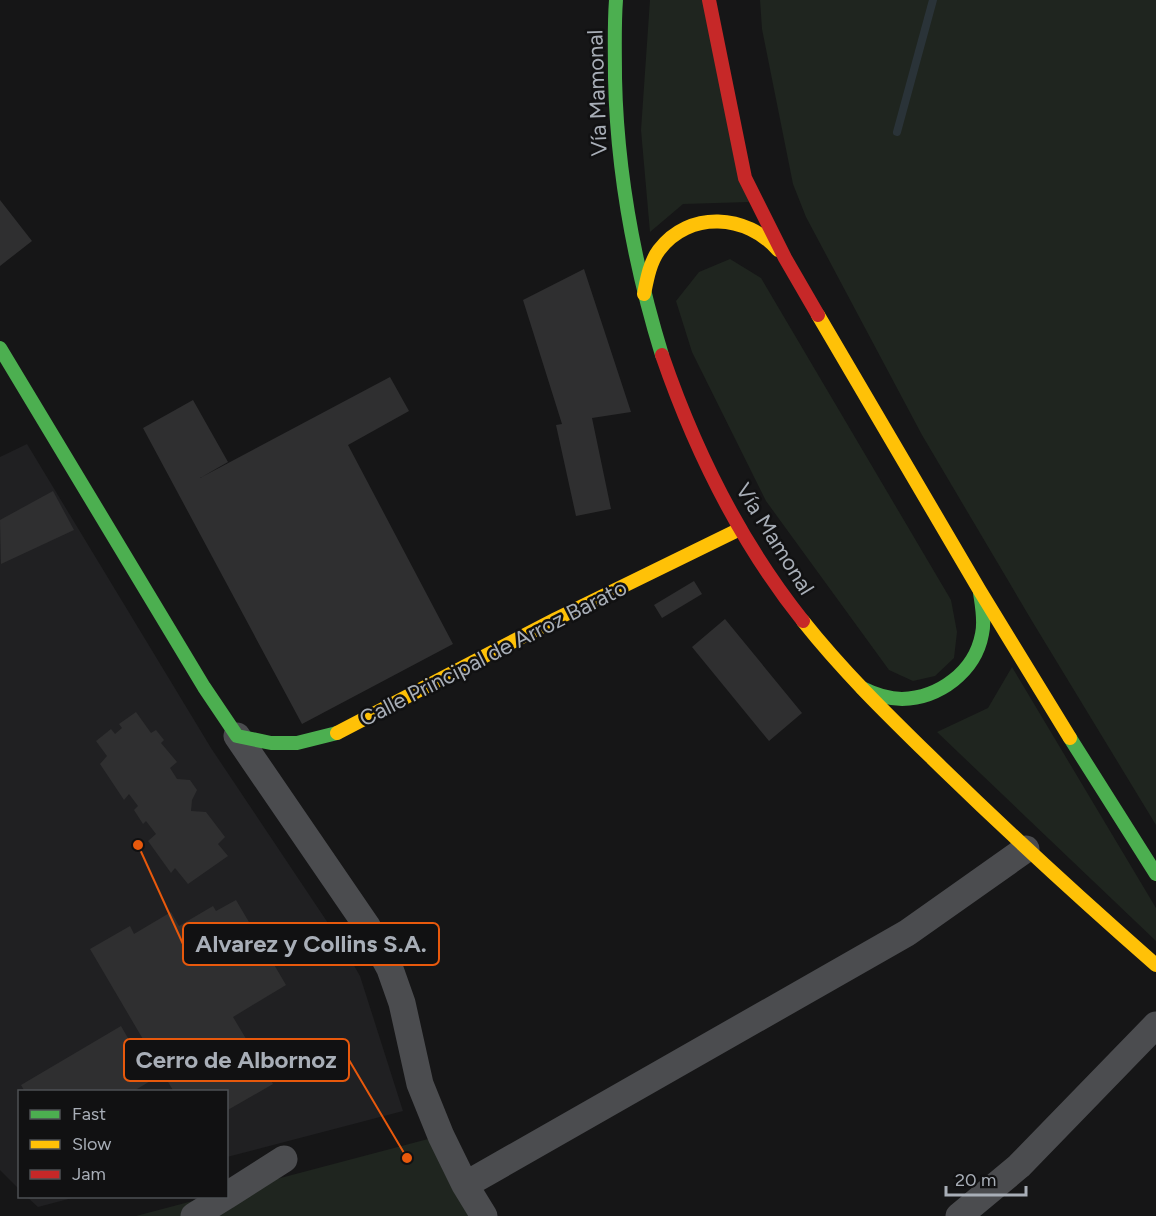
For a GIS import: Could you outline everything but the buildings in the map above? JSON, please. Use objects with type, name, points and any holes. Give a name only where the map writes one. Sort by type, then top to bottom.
[{"type":"main road","name":"Vía Mamonal","points":[[616,0],[615,81],[620,167],[632,243],[644,294],[676,395],[701,454],[740,529],[775,584],[858,686],[1026,849],[1156,965]]},
{"type":"main road","points":[[709,0],[745,178],[785,258],[980,591],[1156,874]]},
{"type":"main road","points":[[644,294],[649,270],[660,249],[678,232],[700,223],[725,220],[748,226],[769,240],[785,258]]},
{"type":"main road","points":[[0,348],[204,687],[237,736]]},
{"type":"main road","name":"Calle Principal de Arroz Barato","points":[[237,736],[271,743],[297,743],[339,732],[556,619],[740,529]]},
{"type":"main road","points":[[858,686],[878,695],[900,699],[922,697],[943,688],[960,675],[973,657],[981,636],[983,614],[980,591]]},
{"type":"street","points":[[237,736],[367,926],[390,969],[402,1003],[420,1084],[441,1136],[465,1185],[484,1216]]},
{"type":"street","points":[[465,1185],[908,933],[1026,849]]},
{"type":"street","points":[[959,1216],[1019,1166],[1156,1025]]},
{"type":"street","points":[[228,1195],[284,1159]]},
{"type":"street","points":[[194,1216],[223,1198]]},
{"type":"shaded area","points":[[650,0],[705,0],[749,202],[683,204],[650,232],[641,130]]},
{"type":"shaded area","points":[[760,0],[1156,0],[1156,825],[922,435],[806,217],[793,184],[762,29]]},
{"type":"shaded area","points":[[730,259],[761,278],[951,600],[957,632],[954,658],[935,676],[913,681],[889,670],[766,501],[692,352],[676,301],[699,272]]},
{"type":"shaded area","points":[[27,444],[211,748],[340,941],[360,976],[403,1111],[228,1157],[228,1090],[18,1090],[18,1188],[0,1170],[0,457]]},
{"type":"shaded area","points":[[1012,667],[1156,908],[1156,941],[937,732],[988,708]]},
{"type":"shaded area","points":[[447,1134],[490,1216],[136,1216],[204,1198],[228,1198],[228,1192]]},
{"type":"shaded area","points":[[28,1198],[72,1198],[38,1207]]},
{"type":"waterway","points":[[897,132],[933,0]]},
{"type":"traffic: fast","points":[[616,0],[616,113],[623,183],[635,252],[662,355]]},
{"type":"traffic: fast","points":[[0,348],[204,687],[237,736],[271,743],[297,743],[337,733]]},
{"type":"traffic: fast","points":[[862,688],[881,696],[902,699],[929,694],[953,680],[972,660],[978,648],[983,624],[980,593]]},
{"type":"traffic: fast","points":[[1070,738],[1156,874]]},
{"type":"traffic: slow","points":[[644,294],[649,271],[659,250],[671,237],[686,228],[702,223],[735,224],[751,229],[778,250]]},
{"type":"traffic: slow","points":[[818,315],[980,591],[1070,738]]},
{"type":"traffic: slow","points":[[337,733],[556,619],[740,529]]},
{"type":"traffic: slow","points":[[803,621],[852,678],[941,767],[1047,868],[1156,965]]},
{"type":"traffic: jam","points":[[709,0],[745,178],[785,258],[818,315]]},
{"type":"traffic: jam","points":[[662,355],[689,426],[721,494],[759,560],[803,621]]},
{"type":"place","name":"Alvarez y Collins S.A.","points":[[138,845]]},
{"type":"place","name":"Cerro de Albornoz","points":[[407,1158]]}]
